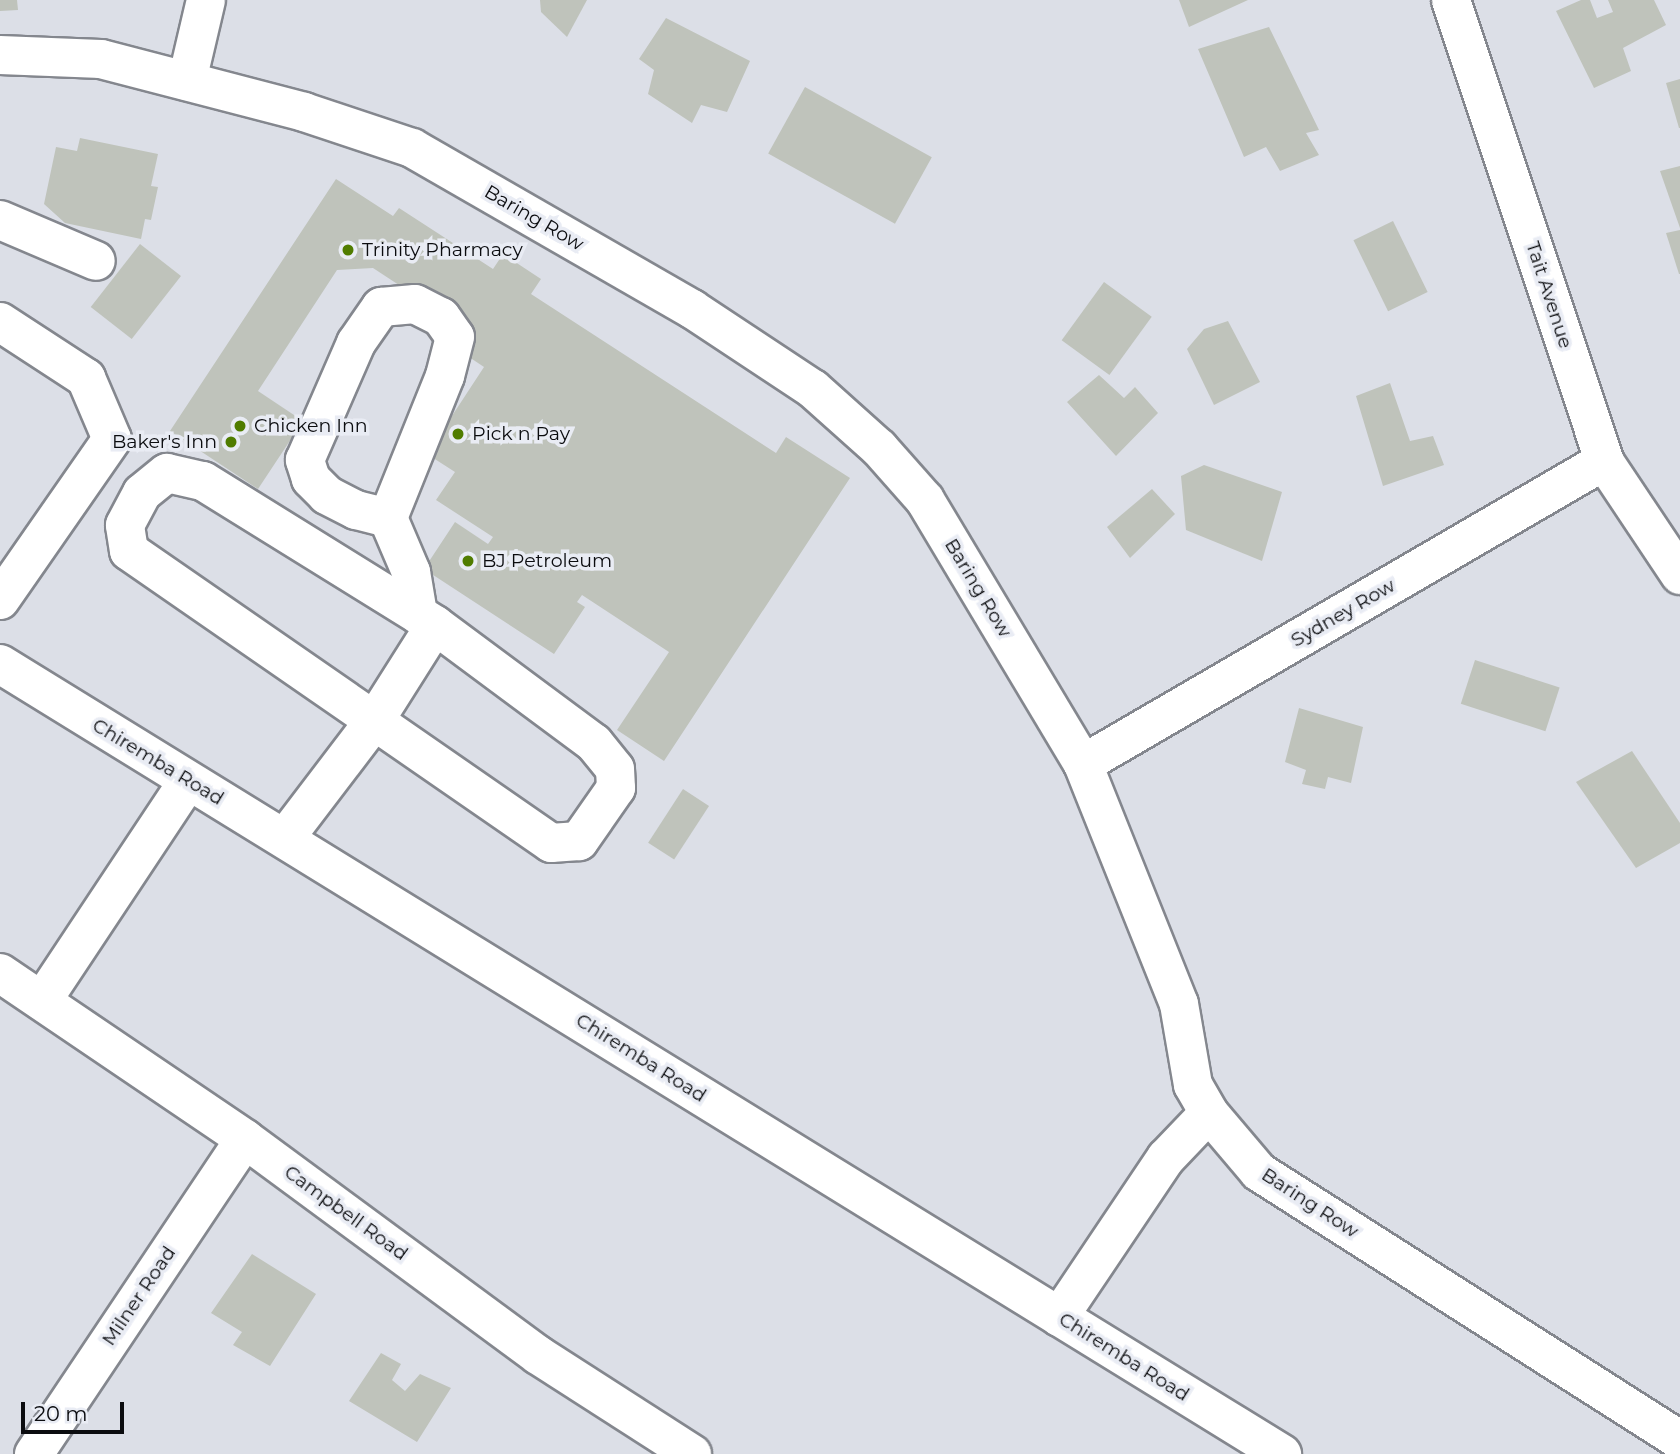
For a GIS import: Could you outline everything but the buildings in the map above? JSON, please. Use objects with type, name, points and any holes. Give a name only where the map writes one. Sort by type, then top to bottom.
[{"type":"street","points":[[187,81],[206,0]]},
{"type":"street","name":"Tait Avenue","points":[[1451,0],[1604,461],[1680,575]]},
{"type":"street","name":"Baring Row","points":[[0,55],[101,59],[304,112],[412,148],[692,309],[813,389],[879,448],[925,500],[1083,764],[1179,1004],[1193,1085],[1209,1113],[1259,1172],[1680,1440]]},
{"type":"street","points":[[0,220],[96,261]]},
{"type":"street","points":[[285,838],[375,720],[426,620],[411,572],[388,518],[445,376],[455,337],[441,317],[415,304],[381,307],[356,343],[305,460],[311,479],[327,495],[356,510],[388,518]]},
{"type":"street","points":[[0,322],[86,378],[112,439],[0,600]]},
{"type":"street","name":"Sydney Row","points":[[1083,764],[1604,461]]},
{"type":"street","points":[[167,473],[203,481],[426,620],[594,743],[615,769],[616,788],[579,841],[551,843],[375,720],[129,551],[125,524],[142,493],[167,473]]},
{"type":"street","name":"Chiremba Road","points":[[0,664],[1282,1454]]},
{"type":"street","points":[[42,1001],[188,781]]},
{"type":"street","name":"Campbell Road","points":[[0,973],[245,1139],[538,1355],[692,1454]]},
{"type":"street","points":[[1059,1317],[1166,1158],[1209,1113]]},
{"type":"street","name":"Milner Road","points":[[34,1454],[245,1139]]},
{"type":"place","name":"Trinity Pharmacy","points":[[348,250]]},
{"type":"place","name":"Chicken Inn","points":[[240,426]]},
{"type":"place","name":"Pick n Pay","points":[[458,434]]},
{"type":"place","name":"Baker's Inn","points":[[231,442]]},
{"type":"place","name":"BJ Petroleum","points":[[468,561]]}]
